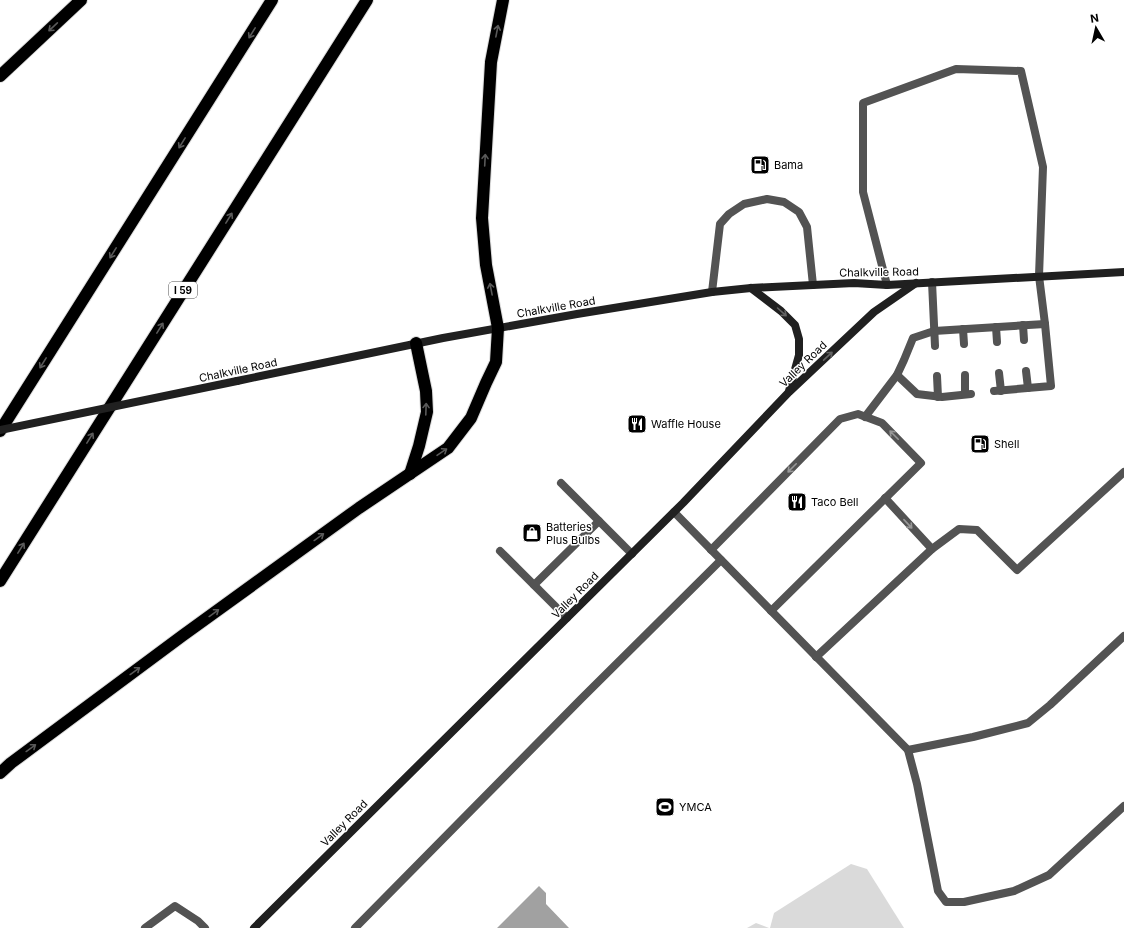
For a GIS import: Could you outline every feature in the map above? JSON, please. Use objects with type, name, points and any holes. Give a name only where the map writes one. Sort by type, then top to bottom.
[{"type":"highway","points":[[0,76],[81,0]]},
{"type":"highway","points":[[0,431],[272,0]]},
{"type":"highway","name":"I 59","points":[[0,581],[367,0]]},
{"type":"highway","points":[[0,772],[182,636],[359,508],[448,448],[471,418],[496,362],[498,328],[486,264],[482,218],[491,62],[503,0]]},
{"type":"highway","points":[[410,474],[419,446],[427,412],[426,391],[416,343]]},
{"type":"main road","name":"Chalkville Road","points":[[0,431],[416,343],[577,314],[712,292],[751,288],[854,283],[887,285],[1124,272]]},
{"type":"main road","name":"Valley Road","points":[[254,928],[674,512],[789,392],[874,312],[916,283]]},
{"type":"main road","points":[[751,288],[781,311],[795,325],[799,339],[799,355],[789,392]]},
{"type":"lane","points":[[887,285],[863,192],[863,103],[956,69],[1021,71],[1043,167],[1040,276],[1051,386],[997,391],[999,373]]},
{"type":"lane","points":[[712,292],[720,224],[729,214],[744,204],[767,199],[784,202],[799,212],[806,227],[813,285]]},
{"type":"lane","points":[[932,282],[935,346]]},
{"type":"lane","points":[[865,417],[897,376],[913,338],[934,331],[1045,324]]},
{"type":"lane","points":[[1022,325],[1024,340]]},
{"type":"lane","points":[[996,327],[997,342]]},
{"type":"lane","points":[[962,329],[964,344]]},
{"type":"lane","points":[[1026,371],[1028,388]]},
{"type":"lane","points":[[897,376],[917,394],[942,397],[968,394],[965,375]]},
{"type":"lane","points":[[937,376],[938,397]]},
{"type":"lane","points":[[711,550],[840,419],[858,414],[882,423],[921,463],[771,611]]},
{"type":"lane","points":[[816,657],[932,549],[959,529],[977,530],[1017,570],[1124,472]]},
{"type":"lane","points":[[561,483],[632,554]]},
{"type":"lane","points":[[885,498],[932,549]]},
{"type":"lane","points":[[674,512],[908,750],[918,784],[938,891],[946,902],[964,902],[1014,891],[1049,875],[1124,806]]},
{"type":"lane","points":[[534,585],[599,521]]},
{"type":"lane","points":[[500,551],[567,618]]},
{"type":"lane","points":[[355,928],[721,560]]},
{"type":"lane","points":[[908,750],[973,737],[1028,723],[1050,705],[1124,636]]},
{"type":"lane","points":[[145,928],[175,906],[198,921],[204,928]]},
{"type":"shaded area","points":[[851,864],[867,869],[904,928],[770,928],[774,913]]},
{"type":"shaded area","points":[[539,886],[546,893],[546,904],[569,928],[497,928]]},
{"type":"shaded area","points":[[756,923],[769,928],[747,928]]},
{"type":"place","name":"Bama","points":[[760,165]]},
{"type":"place","name":"Waffle House","points":[[637,424]]},
{"type":"place","name":"Shell","points":[[980,444]]},
{"type":"place","name":"Taco Bell","points":[[797,502]]},
{"type":"place","name":"Batteries Plus Bulbs","points":[[532,533]]},
{"type":"place","name":"YMCA","points":[[665,807]]}]
